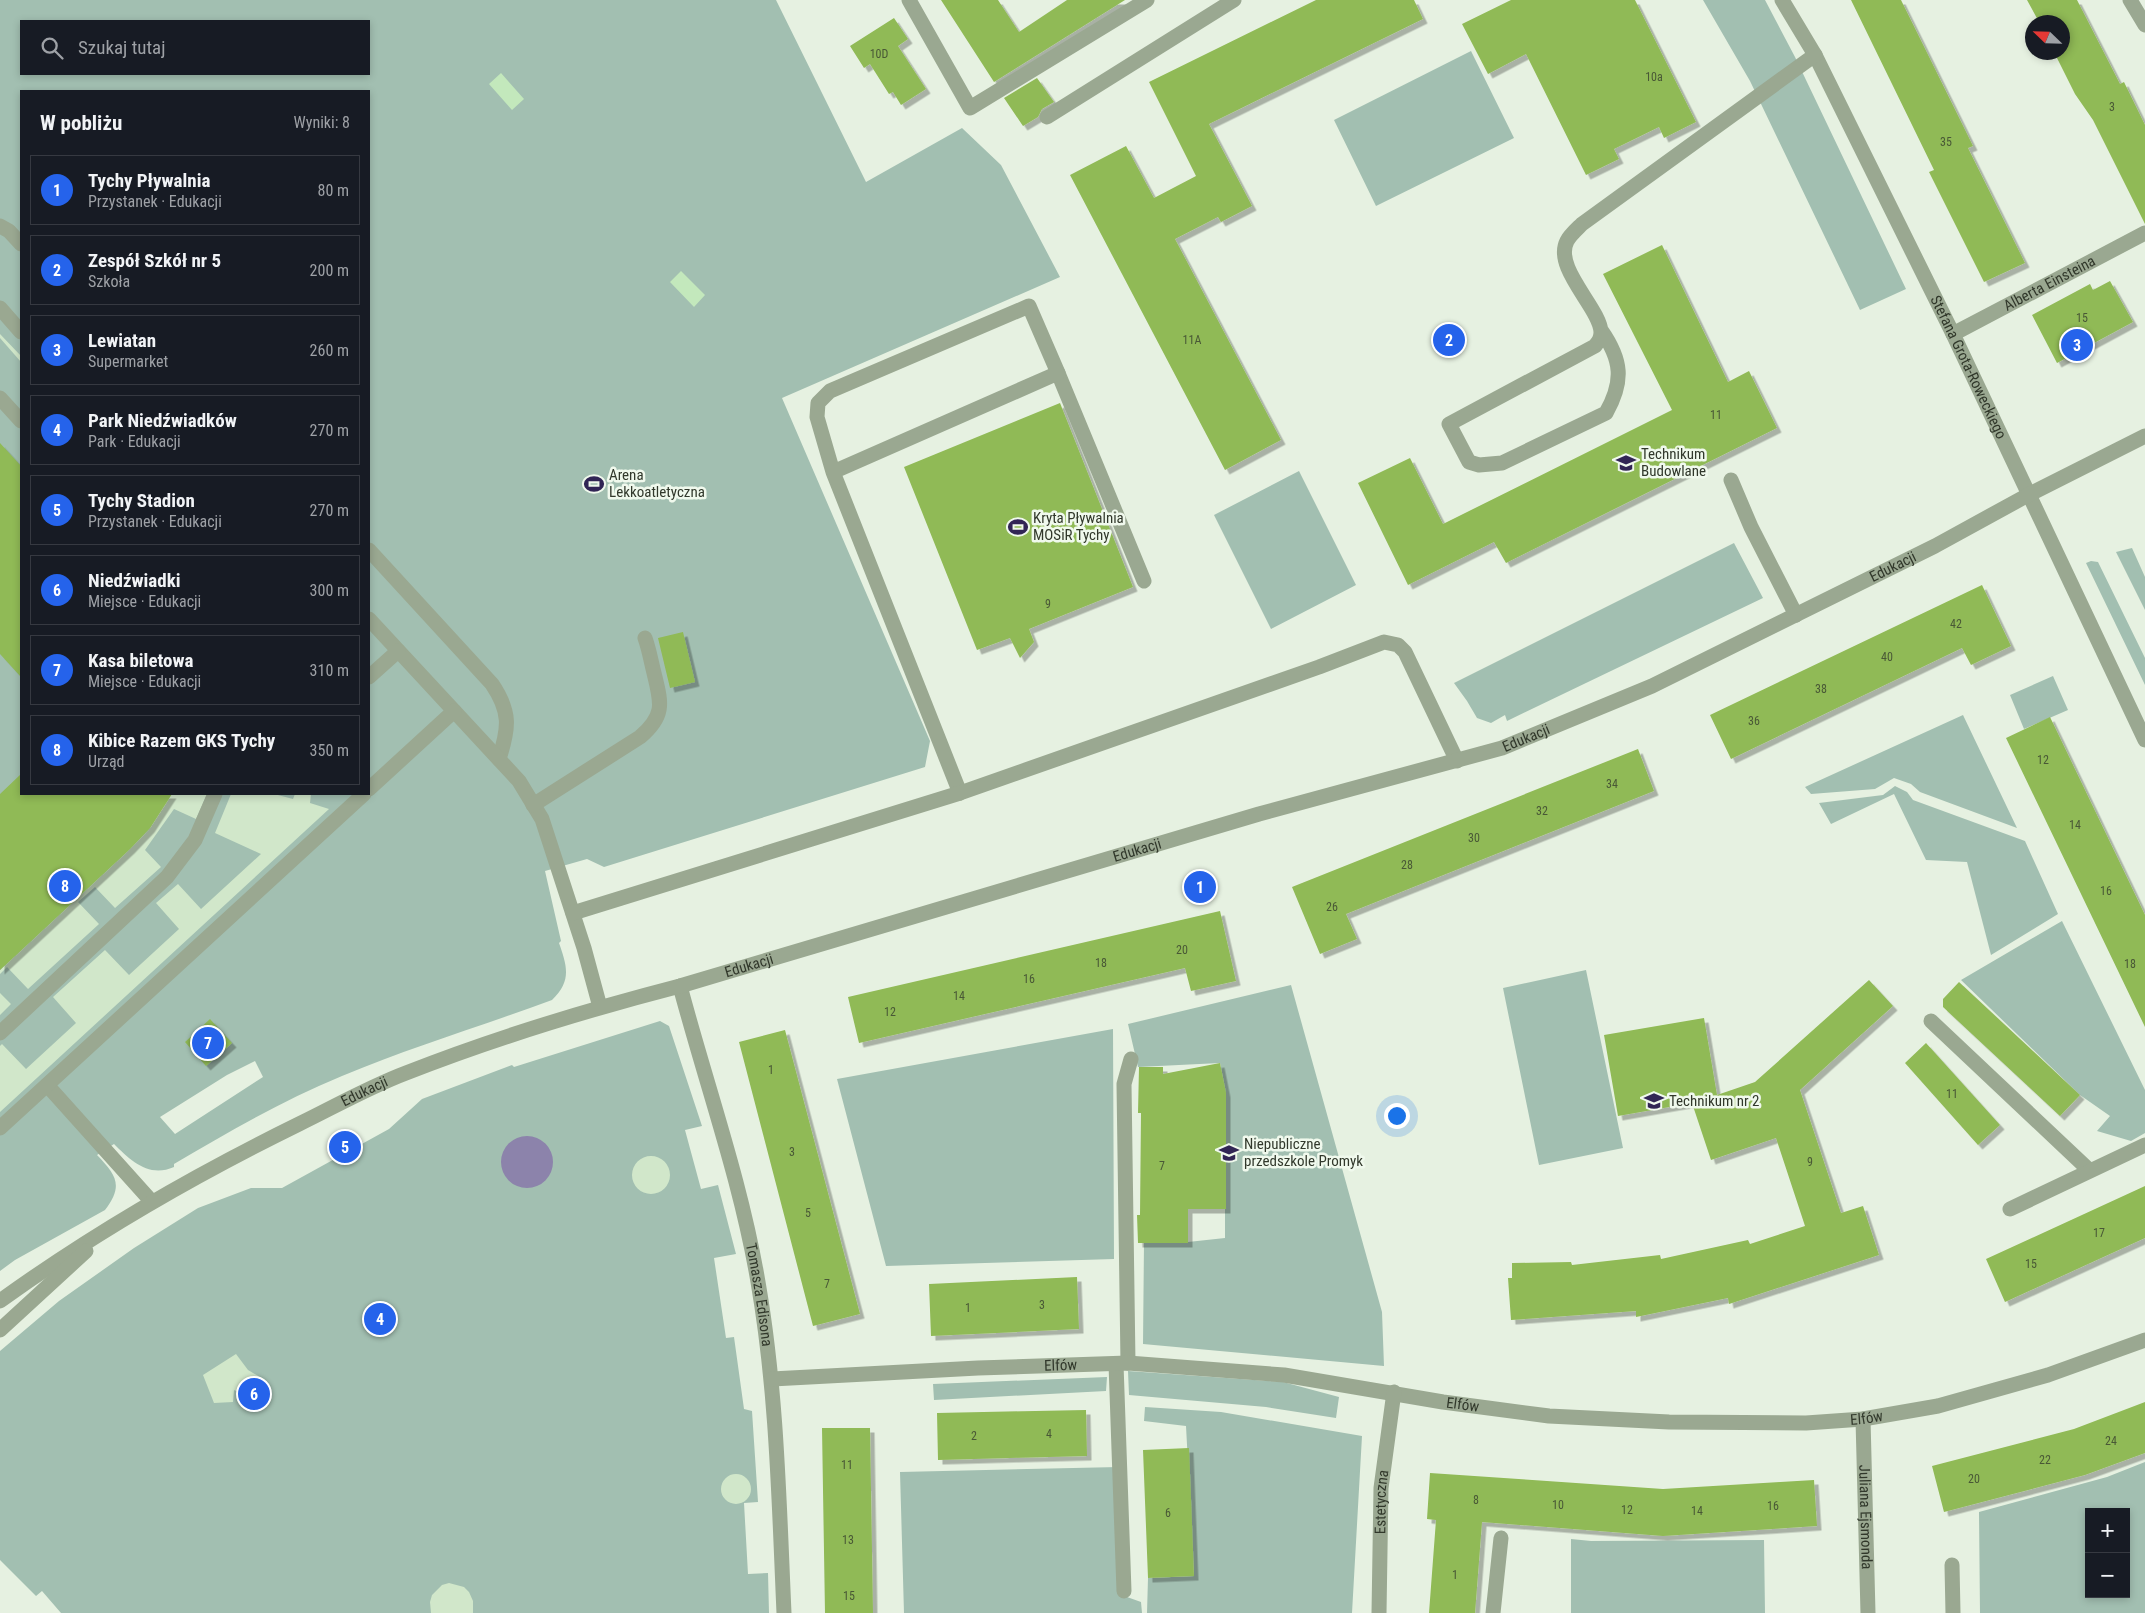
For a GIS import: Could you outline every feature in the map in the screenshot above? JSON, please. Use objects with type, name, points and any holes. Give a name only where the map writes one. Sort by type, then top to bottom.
[{"type":"street","points":[[909,0],[970,108],[1147,0]]},
{"type":"street","points":[[1048,117],[1234,0]]},
{"type":"street","name":"Stefana Grota-Roweckiego","points":[[1782,0],[1815,55],[1953,334],[2145,740]]},
{"type":"street","points":[[2130,0],[2145,25]]},
{"type":"street","points":[[1601,330],[1596,346],[1449,424],[1468,462],[1478,465],[1502,463],[1606,413],[1619,382],[1612,345],[1601,330],[1576,286],[1564,249],[1567,240],[1582,224],[1815,55]]},
{"type":"street","points":[[0,226],[9,231],[20,243]]},
{"type":"street","name":"Alberta Einsteina","points":[[1953,334],[2145,233]]},
{"type":"street","points":[[960,793],[833,472],[817,417],[818,403],[830,391],[1029,306],[1144,581]]},
{"type":"street","points":[[0,308],[20,331]]},
{"type":"street","points":[[833,472],[1058,373]]},
{"type":"street","points":[[0,398],[20,420]]},
{"type":"street","name":"Edukacji","points":[[0,1301],[114,1224],[152,1202],[257,1145],[404,1074],[490,1043],[600,1007],[680,986],[1259,814],[1502,748],[1652,686],[1935,546],[2028,495],[2145,436]]},
{"type":"street","points":[[1731,480],[1751,527],[1796,615]]},
{"type":"street","points":[[370,551],[492,684],[503,700],[507,719],[505,740],[499,760]]},
{"type":"street","points":[[370,620],[519,782],[542,819],[573,913],[600,1007]]},
{"type":"street","points":[[533,805],[640,737],[651,728],[658,715],[661,701],[645,638]]},
{"type":"street","points":[[573,913],[960,793],[1319,667],[1384,642],[1398,644],[1405,652],[1457,761]]},
{"type":"street","points":[[370,676],[398,651]]},
{"type":"street","points":[[370,788],[454,711]]},
{"type":"street","points":[[0,1033],[167,877],[195,840],[215,795]]},
{"type":"street","points":[[0,1128],[363,795]]},
{"type":"street","name":"Tomasza Edisona","points":[[680,986],[738,1190],[758,1280],[772,1379],[784,1613]]},
{"type":"street","points":[[1931,1020],[2089,1170]]},
{"type":"street","points":[[1124,1591],[1122,1364],[1124,1084],[1131,1059]]},
{"type":"street","points":[[47,1085],[152,1202]]},
{"type":"street","points":[[2010,1209],[2145,1145]]},
{"type":"street","name":"Edukacji","points":[[0,1330],[114,1224]]},
{"type":"street","name":"Elfów","points":[[772,1379],[978,1368],[1122,1364],[1284,1375],[1394,1392],[1443,1402],[1549,1416],[1669,1422],[1806,1423],[1863,1419],[1938,1406],[2048,1375],[2145,1340]]},
{"type":"street","name":"Estetyczna","points":[[1379,1613],[1381,1488],[1394,1392]]},
{"type":"street","name":"Juliana Ejsmonda","points":[[1863,1419],[1868,1613]]},
{"type":"street","points":[[1493,1613],[1501,1538]]},
{"type":"street","points":[[1952,1565],[1953,1613]]},
{"type":"shaded area","points":[[0,0],[776,0],[866,182],[962,128],[1001,165],[1060,277],[782,398],[930,741],[925,767],[604,867],[587,859],[545,871],[561,941],[559,943],[566,966],[563,986],[552,1000],[368,1065],[320,1085],[236,1128],[174,1164],[174,1167],[165,1170],[149,1169],[141,1166],[114,1144],[97,1155],[113,1175],[116,1187],[111,1201],[105,1210],[15,1260],[0,1271]],"holes":[[[255,1061],[263,1077],[175,1134],[160,1117],[227,1075]]]},
{"type":"shaded area","points":[[1703,0],[1765,0],[1795,57],[1906,289],[1860,310],[1750,81]]},
{"type":"shaded area","points":[[1471,51],[1514,138],[1376,206],[1334,120]]},
{"type":"shaded area","points":[[0,334],[20,355],[20,361],[0,338]]},
{"type":"shaded area","points":[[1299,471],[1356,585],[1271,629],[1214,515]]},
{"type":"shaded area","points":[[1734,543],[1763,598],[1507,721],[1505,715],[1491,723],[1477,718],[1454,683]]},
{"type":"shaded area","points":[[2132,548],[2145,577],[2145,610],[2116,552]]},
{"type":"shaded area","points":[[2091,561],[2098,562],[2145,658],[2145,685],[2086,563]]},
{"type":"shaded area","points":[[2053,676],[2068,710],[2024,729],[2010,695]]},
{"type":"shaded area","points":[[1963,715],[2017,828],[1920,792],[1911,784],[1894,778],[1875,789],[1811,794],[1805,787]]},
{"type":"shaded area","points":[[1895,786],[1907,792],[1913,800],[2025,841],[2058,914],[1991,955],[1967,862],[1926,860],[1894,794],[1831,824],[1819,803],[1883,795]]},
{"type":"shaded area","points":[[169,795],[207,795],[196,819],[174,809],[145,850],[161,867],[115,908],[95,887],[78,902],[99,924],[28,989],[7,967],[0,974],[0,970],[130,849],[150,828]]},
{"type":"shaded area","points":[[231,795],[278,795],[293,799],[295,795],[311,795],[310,803],[329,809],[0,1112],[0,1046],[2,1044],[26,1069],[76,1023],[53,997],[105,950],[129,975],[179,929],[156,903],[178,884],[201,909],[261,854],[215,833]]},
{"type":"shaded area","points":[[2062,921],[2145,1090],[2145,1133],[2131,1141],[2097,1131],[2110,1116],[2080,1095],[1961,980]]},
{"type":"shaded area","points":[[1586,970],[1623,1148],[1539,1165],[1503,988]]},
{"type":"shaded area","name":"Niepubliczne przedszkole Promyk","points":[[1291,985],[1382,1312],[1384,1366],[1143,1344],[1144,1243],[1188,1242],[1225,1238],[1225,1090],[1220,1063],[1138,1067],[1128,1024]]},
{"type":"shaded area","points":[[0,993],[11,1004],[0,1015]]},
{"type":"shaded area","points":[[660,1021],[669,1026],[702,1126],[685,1130],[701,1189],[718,1185],[736,1254],[714,1258],[726,1338],[734,1337],[744,1409],[752,1411],[758,1502],[744,1503],[748,1574],[768,1573],[769,1613],[61,1613],[42,1591],[36,1596],[0,1560],[0,1351],[59,1301],[134,1248],[198,1208],[251,1188],[282,1188],[389,1129],[422,1099],[512,1065],[514,1067]]},
{"type":"shaded area","points":[[1113,1029],[1114,1259],[886,1266],[837,1079]]},
{"type":"shaded area","points":[[527,1136],[537,1138],[545,1144],[551,1152],[553,1162],[551,1172],[545,1180],[537,1186],[527,1188],[517,1186],[509,1180],[503,1172],[501,1162],[503,1152],[509,1144],[517,1138]]},
{"type":"shaded area","points":[[651,1156],[665,1161],[670,1175],[665,1189],[651,1194],[637,1189],[632,1175],[637,1161]]},
{"type":"shaded area","points":[[236,1354],[248,1370],[265,1380],[255,1399],[234,1390],[233,1402],[214,1403],[203,1375]]},
{"type":"shaded area","points":[[1128,1371],[1283,1382],[1339,1397],[1336,1418],[1266,1407],[1129,1395]]},
{"type":"shaded area","points":[[1107,1377],[1106,1391],[934,1400],[933,1384]]},
{"type":"shaded area","points":[[1145,1407],[1221,1412],[1362,1436],[1352,1613],[1147,1613],[1148,1578],[1194,1576],[1186,1426],[1144,1421]]},
{"type":"shaded area","points":[[2145,1462],[2145,1613],[1980,1613],[1979,1512],[2107,1477]]},
{"type":"shaded area","points":[[1119,1467],[1127,1597],[1141,1602],[1142,1613],[904,1613],[900,1472]]},
{"type":"shaded area","points":[[736,1474],[746,1479],[751,1489],[746,1499],[736,1504],[726,1499],[721,1489],[726,1479]]},
{"type":"shaded area","points":[[1571,1539],[1591,1541],[1764,1540],[1765,1613],[1571,1613]]},
{"type":"shaded area","points":[[449,1583],[464,1587],[469,1592],[473,1601],[473,1613],[431,1613],[430,1602],[432,1595],[442,1585]]},
{"type":"sand","points":[[501,73],[524,99],[512,110],[489,84]]},
{"type":"sand","points":[[681,271],[705,295],[694,307],[670,282]]},
{"type":"building","points":[[941,0],[998,0],[1019,32],[1067,0],[1125,0],[994,82]]},
{"type":"building","points":[[1316,0],[1414,0],[1423,19],[1209,124],[1252,206],[1221,222],[1218,217],[1175,239],[1281,440],[1225,470],[1070,175],[1126,146],[1154,198],[1196,176],[1149,82]]},
{"type":"building","points":[[1511,0],[1635,0],[1696,122],[1664,138],[1659,127],[1614,149],[1619,159],[1586,175],[1526,54],[1488,74],[1462,24]]},
{"type":"building","points":[[1851,0],[1901,0],[1973,146],[1968,148],[2025,263],[1984,282],[1929,172],[1934,170]]},
{"type":"building","points":[[2027,0],[2077,0],[2120,84],[2124,82],[2145,125],[2145,224],[2093,120],[2075,94],[2058,60],[2070,60],[2070,15],[2035,15]]},
{"type":"building","points":[[894,18],[908,39],[898,46],[926,89],[901,105],[893,92],[889,94],[870,64],[864,68],[850,46]]},
{"type":"building","points":[[1037,78],[1054,102],[1042,109],[1038,117],[1023,126],[1004,98]]},
{"type":"building","points":[[1662,245],[1728,382],[1749,371],[1777,428],[1506,563],[1494,542],[1408,585],[1358,483],[1410,458],[1443,524],[1672,410],[1603,274]]},
{"type":"building","points":[[2110,281],[2133,322],[2057,363],[2032,315],[2090,284],[2093,290]]},
{"type":"building","name":"Kryta Pływalnia MOSiR Tychy","points":[[1060,403],[1133,587],[1029,629],[1034,642],[1020,658],[1010,638],[977,650],[904,467]]},
{"type":"building","points":[[0,443],[20,465],[20,676],[0,654]]},
{"type":"building","points":[[1982,585],[2011,646],[1971,665],[1962,648],[1731,759],[1710,715]]},
{"type":"building","points":[[683,632],[695,682],[670,688],[658,638]]},
{"type":"building","points":[[2050,717],[2145,915],[2145,1027],[2006,738]]},
{"type":"building","points":[[1638,749],[1654,791],[1346,914],[1357,939],[1320,954],[1292,887]]},
{"type":"building","points":[[20,775],[20,795],[171,795],[150,828],[130,849],[0,970],[0,794]]},
{"type":"building","points":[[1220,911],[1236,981],[1191,991],[1185,968],[859,1043],[848,997]]},
{"type":"building","points":[[1869,980],[1893,1006],[1800,1090],[1841,1213],[1863,1206],[1879,1255],[1729,1304],[1728,1298],[1636,1317],[1636,1311],[1511,1320],[1508,1278],[1512,1278],[1512,1263],[1571,1262],[1572,1265],[1660,1255],[1661,1259],[1748,1240],[1750,1244],[1805,1226],[1776,1138],[1711,1160],[1692,1103],[1618,1116],[1604,1035],[1704,1018],[1717,1095],[1755,1082]]},
{"type":"building","points":[[1959,982],[2080,1095],[2060,1116],[1943,1007],[1943,999]]},
{"type":"building","points":[[210,1019],[232,1043],[206,1066],[185,1042]]},
{"type":"building","points":[[785,1030],[860,1314],[813,1326],[739,1042]]},
{"type":"building","points":[[1926,1043],[2000,1125],[1978,1145],[1905,1063]]},
{"type":"building","points":[[1220,1063],[1226,1093],[1226,1209],[1188,1209],[1188,1243],[1138,1243],[1137,1215],[1140,1215],[1141,1113],[1138,1113],[1139,1067],[1163,1067],[1163,1074]]},
{"type":"building","points":[[2145,1186],[2145,1238],[2005,1302],[1986,1259]]},
{"type":"building","points":[[1077,1277],[1079,1329],[931,1336],[929,1284]]},
{"type":"building","points":[[2145,1402],[2145,1453],[2085,1475],[1944,1512],[1932,1466],[2074,1429]]},
{"type":"building","points":[[1086,1410],[1087,1456],[938,1460],[937,1413]]},
{"type":"building","points":[[822,1428],[870,1428],[873,1613],[825,1613]]},
{"type":"building","points":[[1189,1448],[1194,1576],[1148,1578],[1143,1450]]},
{"type":"building","points":[[1430,1473],[1663,1489],[1814,1480],[1817,1526],[1663,1536],[1482,1522],[1475,1613],[1429,1613],[1436,1520],[1427,1519]]},
{"type":"place","name":"Zespół Szkół nr 5","points":[[1449,340]]},
{"type":"place","name":"Lewiatan","points":[[2077,345]]},
{"type":"place","name":"Technikum Budowlane","points":[[1626,463]]},
{"type":"place","name":"Arena Lekkoatletyczna","points":[[594,484]]},
{"type":"place","name":"Kryta Pływalnia MOSiR Tychy","points":[[1018,527]]},
{"type":"place","name":"Kibice Razem GKS Tychy","points":[[65,886]]},
{"type":"place","name":"Tychy Pływalnia","points":[[1200,887]]},
{"type":"place","name":"Kasa biletowa","points":[[208,1043]]},
{"type":"place","name":"Technikum nr 2","points":[[1654,1101]]},
{"type":"place","name":"Tychy Stadion","points":[[345,1147]]},
{"type":"place","name":"Niepubliczne przedszkole Promyk","points":[[1229,1153]]},
{"type":"place","name":"Park Niedźwiadków","points":[[380,1319]]},
{"type":"place","name":"Niedźwiadki","points":[[254,1394]]}]
